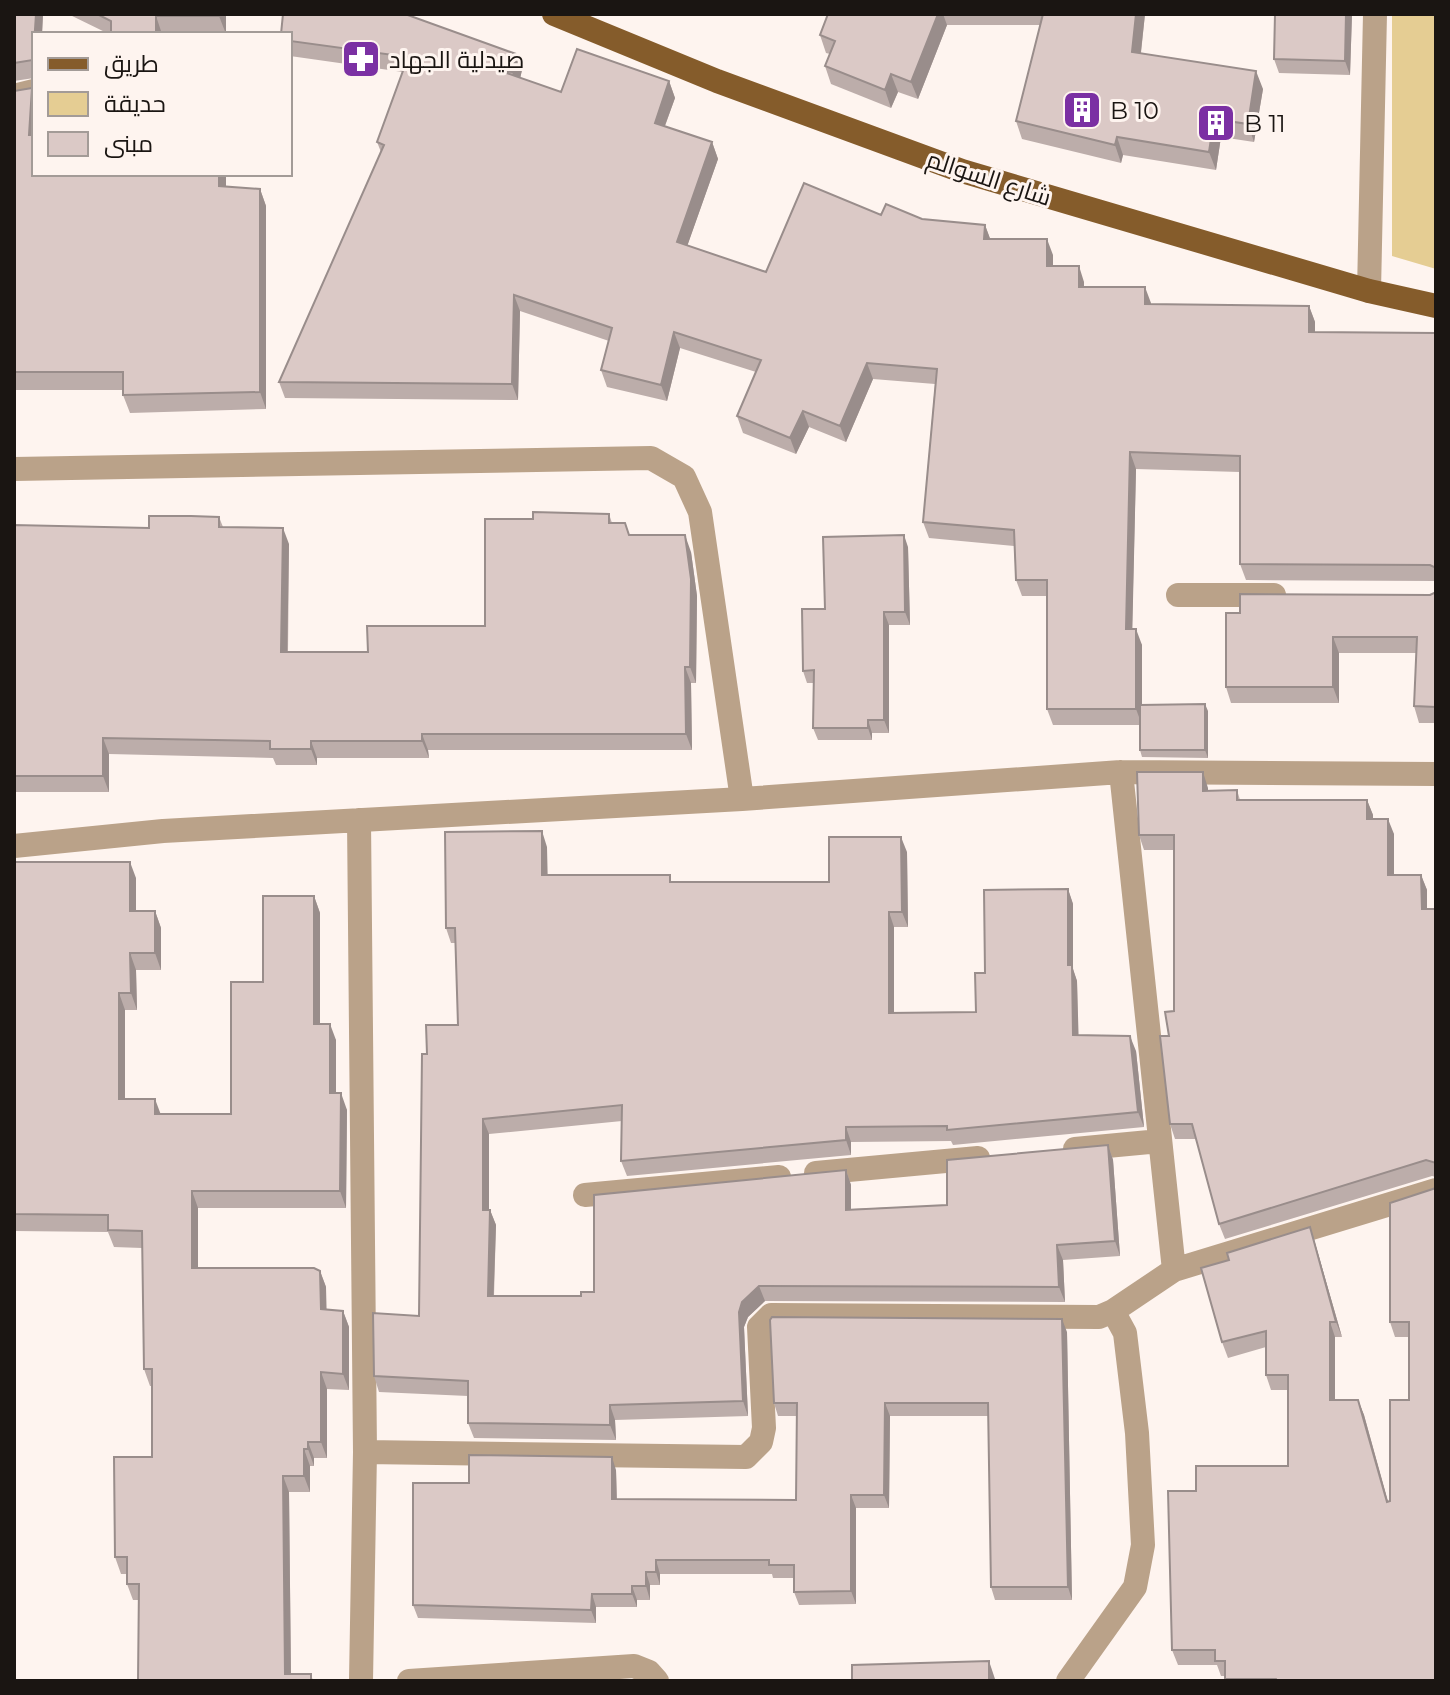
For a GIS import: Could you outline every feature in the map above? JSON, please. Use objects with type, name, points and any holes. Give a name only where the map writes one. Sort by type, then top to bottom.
[{"type":"main road","name":"شارع السوالم","points":[[554,14],[717,81],[962,171],[1369,291],[1436,306]]},
{"type":"street","points":[[1369,291],[1375,14]]},
{"type":"street","points":[[14,469],[651,458],[684,477],[700,512],[742,799]]},
{"type":"street","points":[[1178,595],[1300,596]]},
{"type":"street","points":[[1121,772],[1174,1270]]},
{"type":"street","points":[[14,846],[163,831],[742,799],[1121,772],[1436,774]]},
{"type":"street","points":[[359,820],[365,1452],[361,1681]]},
{"type":"street","points":[[1051,1151],[1160,1141]]},
{"type":"street","points":[[585,1195],[1005,1155]]},
{"type":"street","points":[[365,1452],[746,1457],[761,1442],[764,1428],[759,1327],[771,1315],[1099,1317],[1174,1270],[1436,1190]]},
{"type":"street","points":[[1068,1681],[1135,1587],[1143,1545],[1137,1433],[1125,1333],[1113,1311]]},
{"type":"street","points":[[409,1681],[634,1666],[649,1672],[657,1681]]},
{"type":"green space","points":[[1392,14],[1436,14],[1436,269],[1392,256]]},
{"type":"building","points":[[14,14],[36,14],[35,32],[32,32],[32,60],[14,63]]},
{"type":"building","points":[[97,14],[219,14],[156,16],[156,32],[111,32],[111,21]]},
{"type":"building","points":[[283,14],[405,14],[516,54],[512,72],[498,70],[561,92],[577,49],[669,81],[655,123],[712,142],[677,242],[766,272],[804,183],[881,215],[886,204],[922,219],[985,225],[984,239],[1047,239],[1047,266],[1079,266],[1079,287],[1145,287],[1145,304],[1309,306],[1309,332],[1436,333],[1436,568],[1430,565],[1240,564],[1240,456],[1130,452],[1126,629],[1136,629],[1136,709],[1047,709],[1047,580],[1016,580],[1014,530],[923,522],[937,369],[867,363],[840,426],[803,411],[790,438],[737,416],[761,360],[674,332],[661,385],[601,370],[612,328],[514,295],[512,384],[279,382],[384,145],[377,142],[408,57],[292,41],[292,32],[281,32]]},
{"type":"building","points":[[828,14],[938,14],[911,82],[891,74],[885,90],[825,66],[835,41],[820,35]]},
{"type":"building","points":[[1043,14],[1136,14],[1132,52],[1256,71],[1248,124],[1214,119],[1209,152],[1117,137],[1115,145],[1016,121]]},
{"type":"building","points":[[1275,14],[1346,14],[1345,61],[1274,59]]},
{"type":"building","points":[[32,88],[29,135],[32,135],[32,176],[219,176],[219,186],[260,189],[260,392],[123,395],[123,372],[14,372],[14,91]]},
{"type":"building","points":[[533,512],[609,514],[609,523],[625,523],[629,535],[685,535],[691,579],[690,667],[685,667],[686,734],[422,734],[422,741],[311,741],[311,749],[270,749],[270,741],[103,738],[103,776],[14,776],[14,525],[149,528],[149,516],[191,516],[219,517],[219,527],[283,528],[281,652],[368,652],[367,626],[485,626],[485,519],[533,519]]},
{"type":"building","points":[[904,535],[905,612],[884,612],[884,720],[868,720],[868,728],[813,728],[814,670],[803,671],[802,609],[825,609],[823,537]]},
{"type":"building","points":[[1436,592],[1436,707],[1414,706],[1417,637],[1333,637],[1333,687],[1226,687],[1226,613],[1240,613],[1240,594],[1430,595]]},
{"type":"building","points":[[1205,704],[1205,750],[1140,750],[1140,705]]},
{"type":"building","points":[[1137,772],[1203,772],[1203,791],[1237,790],[1237,800],[1367,800],[1367,819],[1388,819],[1388,875],[1421,875],[1422,909],[1436,909],[1436,1163],[1426,1160],[1219,1224],[1192,1124],[1170,1124],[1160,1036],[1169,1036],[1165,1012],[1174,1011],[1174,835],[1139,835]]},
{"type":"building","points":[[542,831],[542,875],[670,875],[670,882],[829,882],[829,837],[901,837],[902,912],[889,912],[889,1013],[976,1012],[975,973],[985,973],[984,890],[1068,889],[1068,965],[1072,965],[1073,1035],[1130,1036],[1138,1112],[947,1130],[947,1126],[846,1127],[846,1140],[621,1161],[622,1105],[483,1119],[483,1210],[490,1210],[488,1296],[581,1296],[581,1292],[594,1292],[594,1195],[846,1170],[846,1210],[947,1205],[947,1160],[1108,1145],[1115,1241],[1057,1245],[1059,1287],[759,1286],[742,1302],[739,1312],[743,1401],[610,1405],[610,1425],[468,1423],[468,1381],[374,1376],[373,1313],[419,1316],[422,1054],[427,1054],[426,1025],[458,1025],[455,928],[446,928],[445,832]]},
{"type":"building","points":[[14,862],[130,862],[130,911],[155,911],[155,953],[130,953],[131,993],[119,993],[119,1099],[155,1099],[155,1114],[231,1114],[231,982],[263,982],[263,896],[314,896],[314,1024],[330,1024],[330,1093],[341,1093],[340,1191],[192,1191],[192,1268],[314,1268],[320,1271],[321,1309],[343,1311],[343,1374],[321,1372],[321,1442],[308,1442],[308,1449],[304,1449],[304,1476],[283,1476],[285,1674],[311,1674],[311,1681],[138,1681],[139,1584],[127,1584],[127,1557],[115,1557],[114,1457],[152,1457],[152,1369],[144,1369],[142,1231],[108,1230],[108,1215],[14,1214]]},
{"type":"building","points":[[1436,1188],[1436,1681],[1225,1679],[1225,1661],[1215,1661],[1215,1650],[1172,1650],[1168,1491],[1196,1491],[1196,1466],[1288,1466],[1288,1375],[1266,1375],[1266,1331],[1222,1342],[1201,1268],[1229,1260],[1227,1253],[1310,1227],[1336,1322],[1330,1322],[1330,1400],[1358,1400],[1387,1502],[1390,1501],[1390,1400],[1409,1400],[1409,1322],[1390,1322],[1390,1203]]},
{"type":"building","points":[[772,1317],[1062,1319],[1068,1587],[991,1587],[988,1403],[885,1403],[884,1495],[851,1495],[851,1591],[794,1592],[794,1565],[769,1565],[769,1560],[656,1560],[656,1572],[646,1572],[646,1586],[632,1586],[632,1594],[592,1594],[591,1610],[413,1605],[413,1483],[469,1483],[469,1455],[612,1457],[612,1499],[796,1500],[797,1403],[774,1403]]},
{"type":"building","points":[[989,1661],[989,1681],[852,1681],[852,1665]]},
{"type":"place","name":"صيدلية الجهاد","points":[[361,59]]},
{"type":"place","name":"B 10","points":[[1082,110]]},
{"type":"place","name":"B 11","points":[[1216,123]]}]
